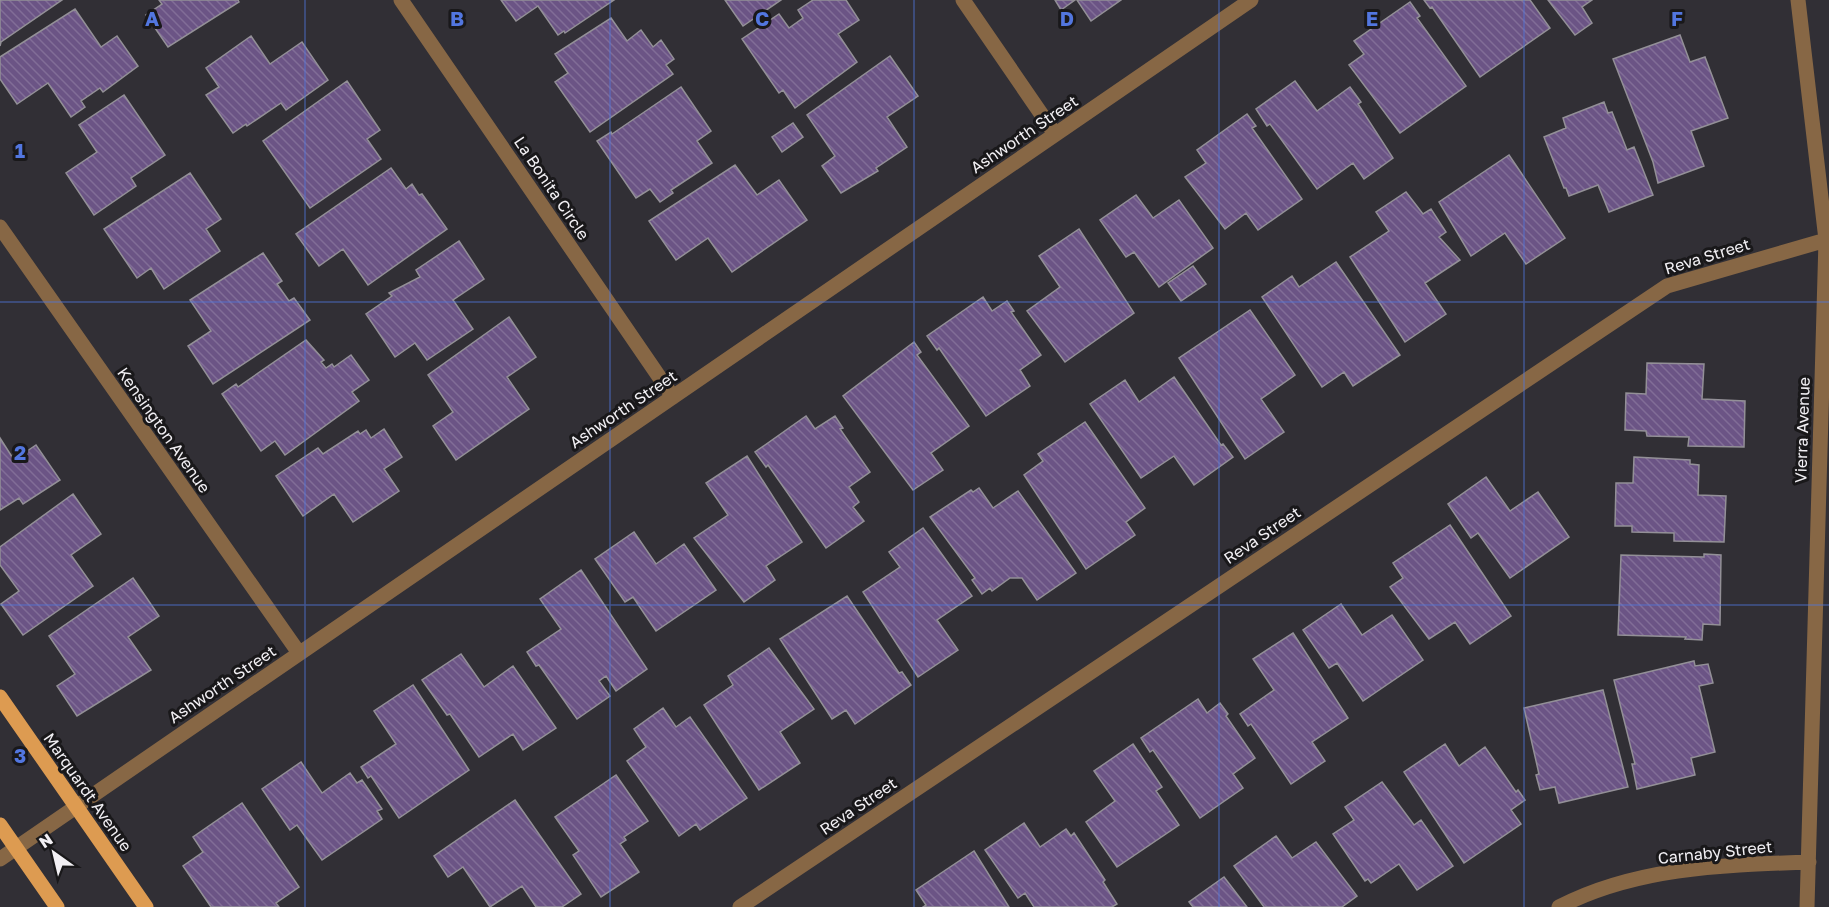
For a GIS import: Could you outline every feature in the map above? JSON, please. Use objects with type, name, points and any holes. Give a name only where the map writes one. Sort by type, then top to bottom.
[{"type":"main road","name":"Marquardt Avenue","points":[[0,697],[146,907]]},
{"type":"main road","points":[[0,825],[57,907]]},
{"type":"street","name":"La Bonita Circle","points":[[401,0],[673,397]]},
{"type":"street","points":[[963,0],[1055,134]]},
{"type":"street","name":"Ashworth Street","points":[[0,859],[1251,0]]},
{"type":"street","name":"Vierra Avenue","points":[[1798,0],[1826,240],[1807,907]]},
{"type":"street","name":"Kensington Avenue","points":[[0,227],[299,653]]},
{"type":"street","name":"Reva Street","points":[[740,907],[1667,286],[1826,240]]},
{"type":"street","name":"Carnaby Street","points":[[1559,907],[1614,885],[1671,872],[1727,865],[1809,862]]},
{"type":"building","points":[[0,0],[62,0],[1,42],[0,46]]},
{"type":"building","points":[[159,0],[238,0],[239,2],[168,47],[146,15],[162,4]]},
{"type":"building","points":[[501,0],[614,0],[565,33],[564,31],[558,35],[538,6],[516,21]]},
{"type":"building","points":[[725,0],[781,0],[743,26]]},
{"type":"building","points":[[813,0],[846,0],[859,20],[838,34],[857,62],[795,108],[783,90],[779,93],[742,39],[779,14],[789,28],[803,18],[798,10]]},
{"type":"building","points":[[1055,0],[1075,0],[1061,10]]},
{"type":"building","points":[[1077,0],[1121,0],[1091,21]]},
{"type":"building","points":[[1424,0],[1530,0],[1550,28],[1480,77],[1432,7],[1430,8]]},
{"type":"building","points":[[1548,0],[1592,0],[1582,7],[1592,23],[1575,35]]},
{"type":"building","points":[[1410,2],[1420,16],[1417,18],[1466,86],[1400,133],[1349,65],[1364,54],[1354,41]]},
{"type":"building","points":[[75,9],[101,47],[117,36],[138,66],[103,92],[100,88],[81,101],[85,107],[71,117],[48,83],[17,104],[0,79],[0,57]]},
{"type":"building","points":[[611,18],[627,41],[641,30],[653,47],[661,40],[674,59],[666,65],[673,74],[590,132],[555,82],[568,73],[555,54]]},
{"type":"building","points":[[1680,35],[1690,62],[1705,57],[1728,118],[1691,131],[1704,166],[1658,183],[1653,162],[1613,59]]},
{"type":"building","points":[[251,36],[270,64],[302,42],[328,80],[286,110],[281,103],[233,133],[206,95],[219,87],[206,68]]},
{"type":"building","points":[[890,56],[918,96],[887,117],[907,147],[876,168],[878,171],[841,193],[822,166],[835,156],[807,115]]},
{"type":"building","points":[[347,81],[380,130],[367,139],[381,159],[310,208],[263,141]]},
{"type":"building","points":[[1295,81],[1317,111],[1350,87],[1361,102],[1358,104],[1393,158],[1364,179],[1353,163],[1317,189],[1270,124],[1267,126],[1256,109]]},
{"type":"building","points":[[681,87],[711,131],[697,141],[712,163],[671,190],[673,193],[660,202],[650,189],[636,198],[597,141],[611,132],[612,134]]},
{"type":"building","points":[[124,95],[165,155],[131,178],[136,186],[94,215],[66,173],[97,152],[79,125]]},
{"type":"building","points":[[1604,102],[1608,113],[1612,112],[1627,150],[1634,147],[1653,195],[1609,212],[1598,185],[1569,196],[1544,137],[1566,128],[1563,118]]},
{"type":"building","points":[[1247,114],[1256,126],[1252,128],[1302,199],[1258,230],[1246,213],[1225,229],[1185,177],[1206,163],[1197,150]]},
{"type":"building","points":[[793,123],[803,137],[782,152],[772,137]]},
{"type":"building","points":[[1509,155],[1565,238],[1526,264],[1505,233],[1471,256],[1439,202]]},
{"type":"building","points":[[735,165],[757,195],[779,180],[807,220],[732,272],[708,238],[676,260],[649,221]]},
{"type":"building","points":[[391,168],[406,189],[412,184],[419,195],[422,194],[447,229],[368,285],[343,249],[319,266],[296,234]]},
{"type":"building","points":[[190,173],[221,219],[206,229],[220,251],[164,289],[151,268],[137,278],[104,229]]},
{"type":"building","points":[[1406,192],[1423,214],[1431,209],[1446,232],[1439,237],[1460,260],[1425,283],[1446,314],[1405,342],[1350,257],[1389,231],[1376,212]]},
{"type":"building","points":[[1136,195],[1153,218],[1179,200],[1213,248],[1159,287],[1134,252],[1126,257],[1100,220]]},
{"type":"building","points":[[1079,229],[1134,313],[1065,362],[1027,311],[1060,287],[1039,256]]},
{"type":"building","points":[[459,241],[484,279],[453,300],[473,329],[427,360],[415,343],[395,357],[366,314],[392,296],[389,293],[420,277],[416,270]]},
{"type":"building","points":[[263,253],[282,281],[277,284],[289,301],[294,298],[310,320],[213,384],[188,346],[211,331],[190,300]]},
{"type":"building","points":[[1336,262],[1400,355],[1353,386],[1344,372],[1322,387],[1262,297],[1292,276],[1299,287]]},
{"type":"building","points":[[1193,266],[1206,284],[1181,301],[1168,283]]},
{"type":"building","points":[[983,297],[992,311],[1007,301],[1014,311],[1011,312],[1041,355],[1020,370],[1030,386],[986,416],[939,348],[937,350],[927,336]]},
{"type":"building","points":[[1250,310],[1295,375],[1261,399],[1284,432],[1245,459],[1179,358]]},
{"type":"building","points":[[509,317],[536,357],[507,377],[529,409],[456,460],[433,426],[453,412],[428,375]]},
{"type":"building","points":[[306,340],[324,360],[321,362],[326,368],[332,364],[334,367],[351,355],[369,380],[352,392],[359,401],[285,455],[275,441],[261,451],[222,394],[236,384],[238,387]]},
{"type":"building","points":[[914,342],[921,352],[917,355],[969,426],[931,453],[943,470],[913,490],[843,396]]},
{"type":"building","points":[[1647,363],[1704,364],[1702,399],[1745,401],[1744,447],[1688,446],[1689,437],[1647,436],[1646,431],[1625,430],[1626,393],[1646,394]]},
{"type":"building","points":[[1174,377],[1221,445],[1223,444],[1233,457],[1194,485],[1174,456],[1141,478],[1090,404],[1125,380],[1139,402]]},
{"type":"building","points":[[806,416],[815,429],[835,416],[843,428],[840,429],[870,472],[849,487],[859,502],[853,507],[864,521],[826,548],[768,465],[766,467],[755,452]]},
{"type":"building","points":[[1085,422],[1145,508],[1126,522],[1135,535],[1086,569],[1024,475],[1043,461],[1038,454]]},
{"type":"building","points":[[384,429],[402,457],[384,469],[399,491],[353,522],[334,494],[303,516],[276,476],[318,448],[323,454],[358,431],[360,434],[366,430],[371,438]]},
{"type":"building","points":[[0,438],[14,460],[36,445],[60,480],[23,504],[19,498],[0,510]]},
{"type":"building","points":[[747,456],[802,542],[766,566],[775,580],[744,602],[694,538],[728,515],[706,483]]},
{"type":"building","points":[[1634,457],[1690,460],[1690,464],[1699,465],[1698,495],[1726,496],[1724,542],[1674,541],[1674,533],[1632,532],[1632,526],[1615,526],[1616,483],[1633,483]]},
{"type":"building","points":[[1486,477],[1510,511],[1538,492],[1569,537],[1510,578],[1478,533],[1471,538],[1448,504]]},
{"type":"building","points":[[979,488],[993,508],[1018,491],[1076,573],[1037,600],[1022,578],[1010,578],[992,591],[990,588],[982,594],[972,580],[975,578],[930,517],[971,490],[973,492]]},
{"type":"building","points":[[73,494],[101,534],[71,555],[93,586],[23,635],[1,604],[19,591],[0,565],[0,547]]},
{"type":"building","points":[[1450,525],[1511,616],[1470,644],[1455,622],[1429,639],[1390,587],[1403,578],[1393,563]]},
{"type":"building","points":[[923,528],[972,596],[937,620],[958,650],[918,677],[863,592],[900,567],[889,552]]},
{"type":"building","points":[[634,532],[656,564],[684,544],[716,590],[656,631],[633,597],[625,602],[595,559]]},
{"type":"building","points":[[1704,554],[1721,555],[1720,625],[1703,624],[1702,640],[1685,639],[1686,637],[1618,635],[1621,555],[1704,557]]},
{"type":"building","points":[[581,570],[647,669],[616,691],[606,676],[599,681],[610,696],[577,719],[539,665],[536,666],[527,652],[561,629],[540,599]]},
{"type":"building","points":[[133,578],[159,616],[128,637],[151,670],[77,716],[57,686],[75,674],[49,636]]},
{"type":"building","points":[[847,596],[899,673],[902,672],[911,685],[855,724],[846,710],[832,719],[780,639]]},
{"type":"building","points":[[1341,604],[1362,635],[1392,615],[1423,660],[1363,701],[1337,663],[1329,668],[1303,630]]},
{"type":"building","points":[[1293,633],[1348,718],[1312,742],[1325,761],[1291,784],[1251,724],[1248,726],[1240,714],[1274,690],[1253,659]]},
{"type":"building","points":[[769,648],[814,709],[780,732],[800,763],[759,790],[704,705],[733,685],[728,676]]},
{"type":"building","points":[[461,654],[484,687],[513,666],[556,728],[523,750],[513,734],[479,757],[450,714],[447,715],[422,680]]},
{"type":"building","points":[[1694,661],[1695,666],[1708,664],[1713,683],[1699,686],[1715,752],[1691,758],[1695,775],[1637,789],[1632,764],[1635,764],[1614,680]]},
{"type":"building","points":[[413,685],[469,770],[399,818],[371,776],[368,778],[361,767],[396,744],[374,711]]},
{"type":"building","points":[[1603,690],[1628,787],[1559,803],[1555,787],[1540,790],[1536,775],[1539,774],[1524,708]]},
{"type":"building","points":[[1198,699],[1207,713],[1220,703],[1228,714],[1226,716],[1255,758],[1233,774],[1243,788],[1200,818],[1153,750],[1150,752],[1141,738]]},
{"type":"building","points":[[663,708],[676,727],[690,717],[747,798],[700,830],[696,824],[679,836],[627,761],[646,747],[634,729]]},
{"type":"building","points":[[1133,744],[1162,787],[1156,791],[1179,825],[1117,867],[1086,822],[1115,801],[1094,771]]},
{"type":"building","points":[[1445,744],[1459,766],[1485,747],[1516,792],[1518,790],[1525,800],[1511,810],[1521,824],[1464,863],[1404,772]]},
{"type":"building","points":[[301,762],[322,793],[350,773],[357,783],[362,780],[382,809],[377,811],[382,819],[322,860],[297,825],[290,830],[262,789]]},
{"type":"building","points":[[616,775],[648,821],[624,837],[626,840],[620,844],[639,872],[601,897],[573,855],[579,851],[555,817]]},
{"type":"building","points":[[1382,782],[1414,825],[1421,820],[1453,866],[1417,890],[1399,864],[1371,883],[1368,879],[1365,881],[1333,834],[1354,820],[1345,807]]},
{"type":"building","points":[[515,800],[581,894],[562,907],[536,907],[522,886],[490,907],[463,867],[448,877],[434,856]]},
{"type":"building","points":[[242,803],[299,887],[276,903],[279,907],[211,907],[183,866],[203,852],[193,837]]},
{"type":"building","points":[[1024,823],[1040,847],[1066,829],[1071,836],[1074,833],[1105,880],[1103,882],[1117,904],[1112,907],[1034,907],[1025,893],[1018,898],[985,850]]},
{"type":"building","points":[[1276,836],[1292,858],[1316,842],[1357,896],[1342,907],[1264,907],[1234,866]]},
{"type":"building","points":[[974,851],[1009,907],[923,907],[926,905],[916,890]]},
{"type":"building","points":[[1224,877],[1247,907],[1193,907],[1189,902]]}]
